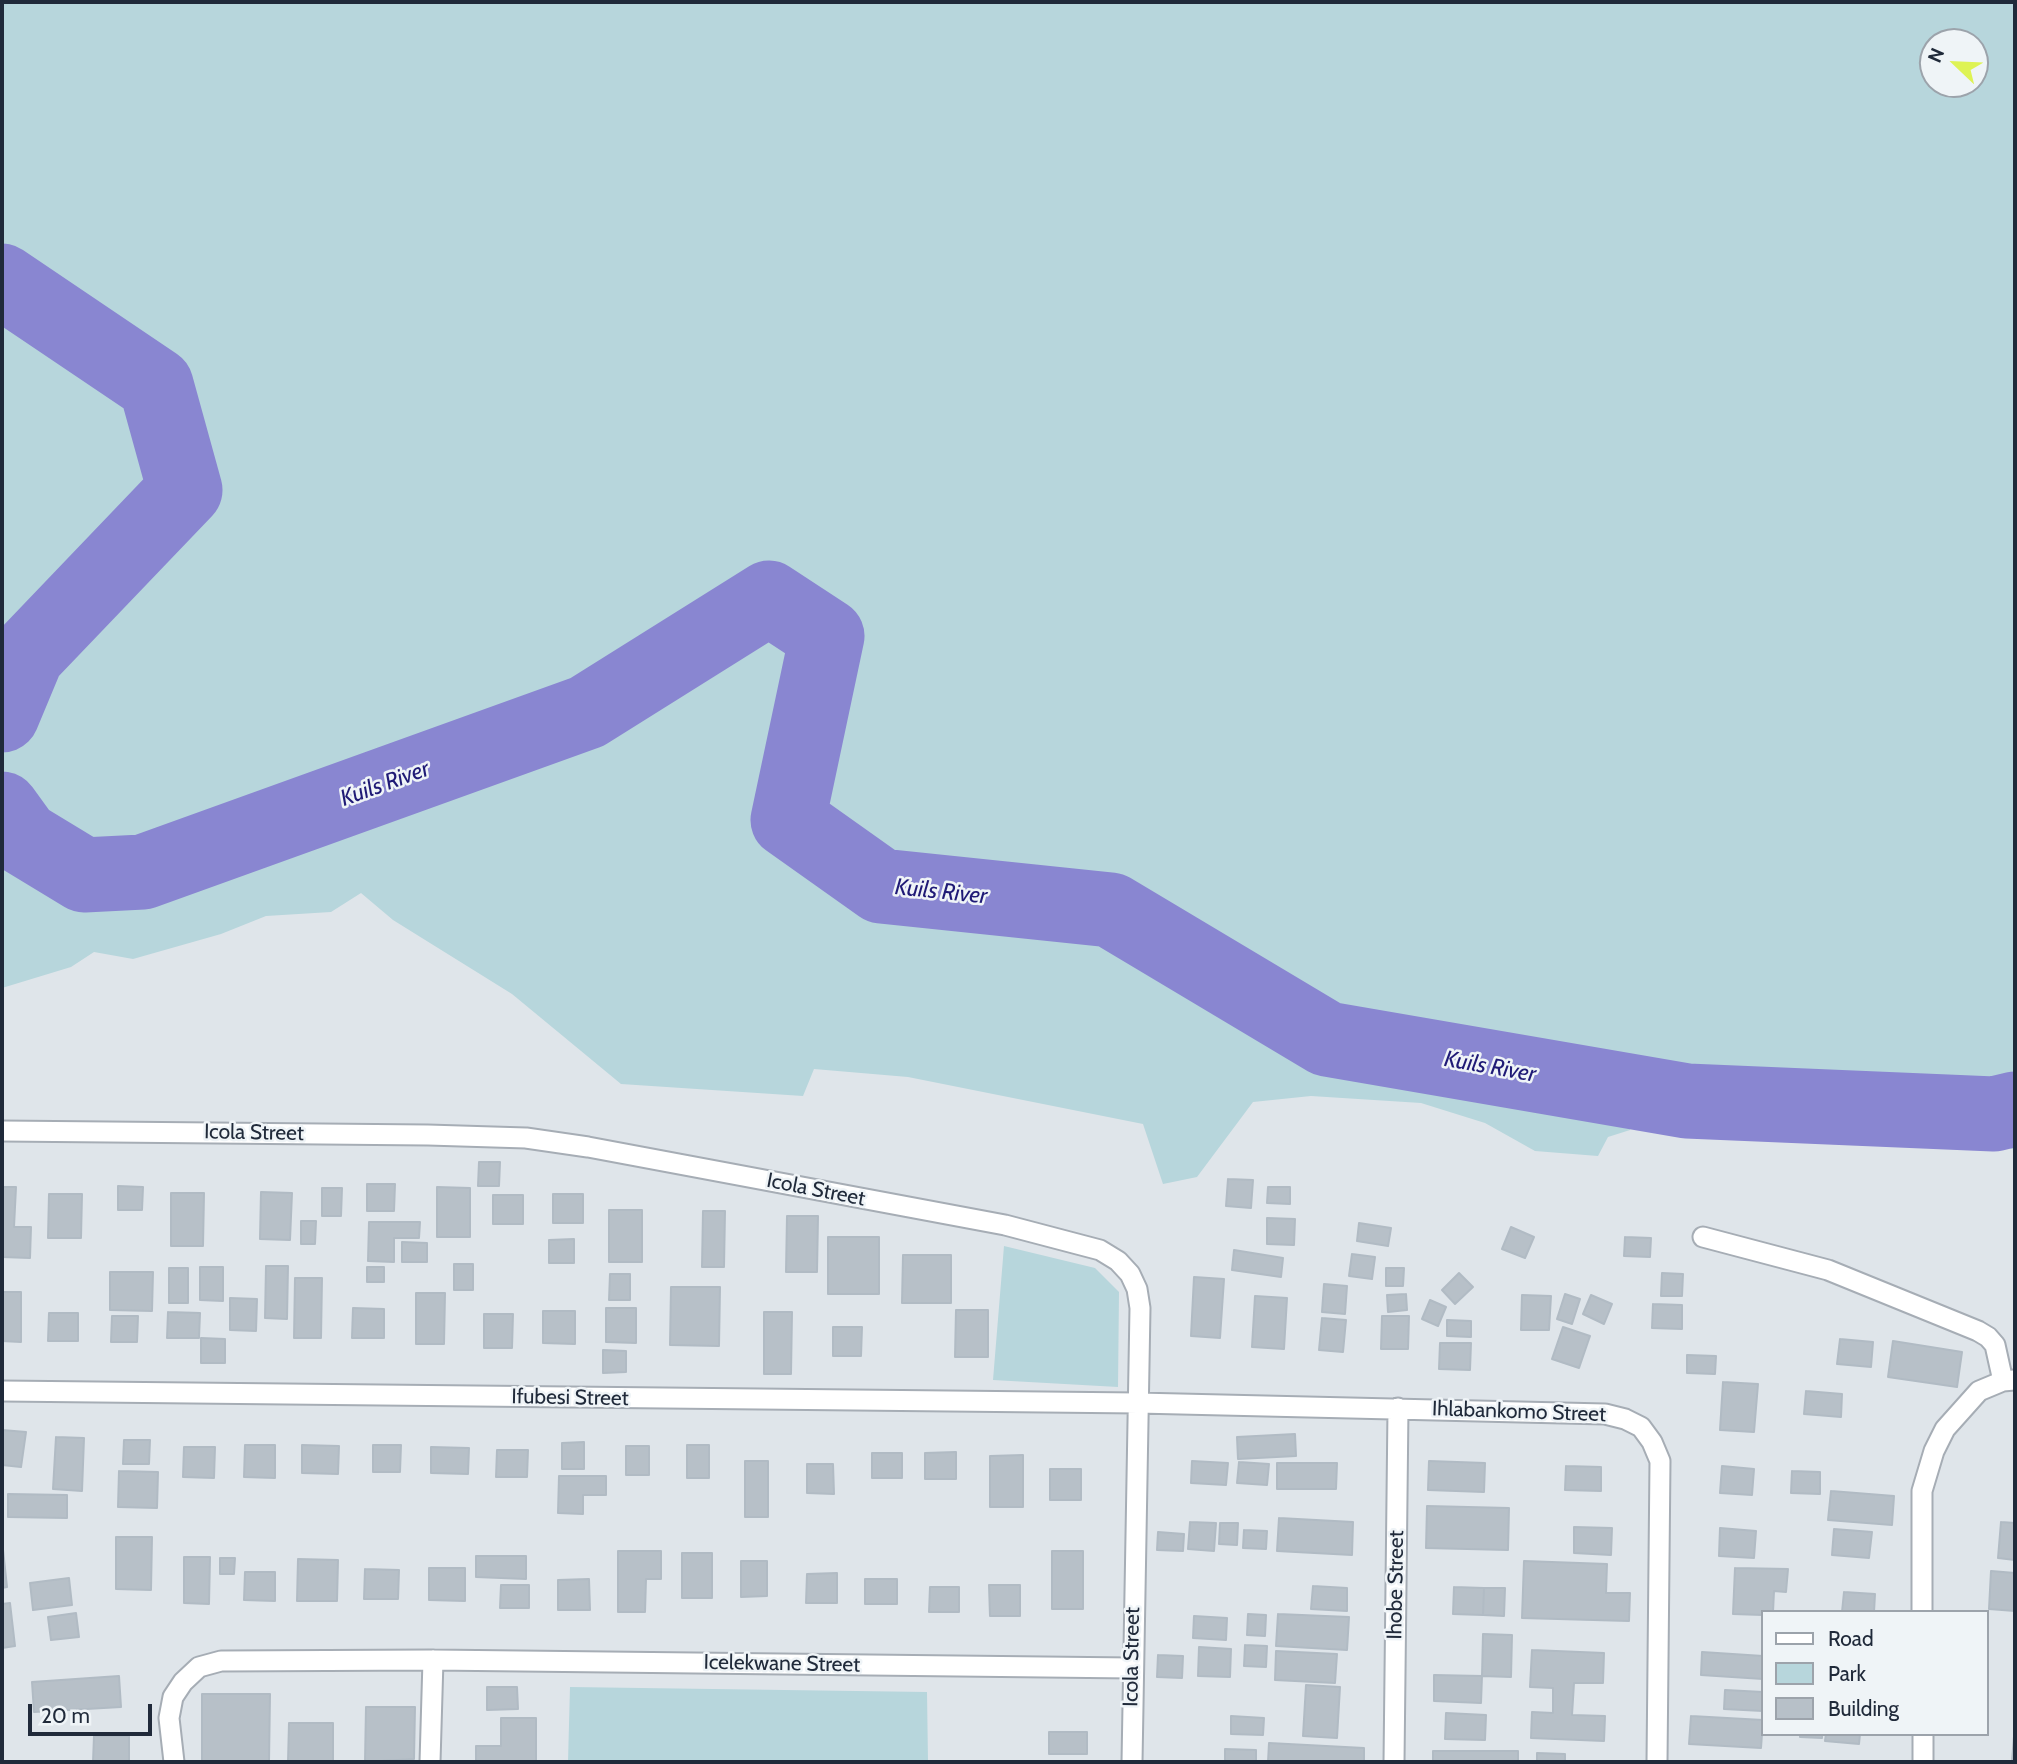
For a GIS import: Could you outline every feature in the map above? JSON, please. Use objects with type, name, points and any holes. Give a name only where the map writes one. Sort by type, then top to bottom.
[{"type":"street","name":"Icola Street","points":[[2,1131],[428,1135],[526,1139],[588,1147],[1005,1225],[1100,1250],[1118,1261],[1130,1274],[1137,1289],[1140,1308],[1132,1762]]},
{"type":"street","points":[[1703,1237],[1828,1270],[1978,1331],[1989,1337],[1995,1345],[2009,1381],[1979,1391],[1945,1429],[1934,1451],[1922,1491],[1922,1610]]},
{"type":"street","name":"Ifubesi Street","points":[[2,1391],[1138,1403]]},
{"type":"street","name":"Ihlabankomo Street","points":[[1138,1403],[1605,1414],[1641,1427],[1652,1442],[1660,1461],[1657,1762]]},
{"type":"street","name":"Ihobe Street","points":[[1394,1762],[1398,1408]]},
{"type":"street","points":[[430,1762],[433,1660]]},
{"type":"street","name":"Icelekwane Street","points":[[174,1762],[169,1718],[173,1698],[183,1682],[199,1667],[221,1661],[433,1660],[1132,1668]]},
{"type":"street","points":[[1923,1736],[1923,1762]]},
{"type":"green space","points":[[2,2],[2015,2],[2015,1150],[1972,1136],[1870,1136],[1775,1130],[1637,1111],[1630,1130],[1608,1137],[1598,1156],[1535,1151],[1485,1123],[1421,1103],[1311,1096],[1253,1102],[1197,1177],[1163,1184],[1143,1124],[908,1077],[814,1069],[803,1096],[621,1084],[512,994],[393,920],[361,893],[331,912],[266,916],[221,934],[133,959],[94,952],[71,967],[2,988]]},
{"type":"green space","points":[[1004,1246],[1095,1268],[1119,1292],[1118,1387],[993,1380]]},
{"type":"green space","points":[[570,1687],[927,1692],[928,1762],[568,1762]]},
{"type":"building","points":[[479,1162],[500,1162],[499,1186],[478,1186]]},
{"type":"building","points":[[1228,1179],[1253,1180],[1251,1208],[1226,1206]]},
{"type":"building","points":[[367,1184],[395,1184],[394,1211],[367,1211]]},
{"type":"building","points":[[118,1186],[143,1187],[142,1210],[118,1210]]},
{"type":"building","points":[[2,1187],[16,1187],[14,1227],[31,1227],[30,1258],[2,1257]]},
{"type":"building","points":[[437,1187],[470,1188],[470,1237],[437,1237]]},
{"type":"building","points":[[1268,1187],[1290,1187],[1290,1204],[1267,1203]]},
{"type":"building","points":[[322,1188],[342,1188],[341,1216],[322,1216]]},
{"type":"building","points":[[261,1192],[292,1193],[290,1240],[260,1239]]},
{"type":"building","points":[[171,1193],[204,1193],[203,1246],[171,1246]]},
{"type":"building","points":[[49,1194],[82,1194],[81,1238],[48,1238]]},
{"type":"building","points":[[553,1194],[583,1194],[583,1223],[553,1223]]},
{"type":"building","points":[[493,1195],[523,1195],[523,1224],[493,1224]]},
{"type":"building","points":[[609,1210],[642,1210],[642,1262],[609,1262]]},
{"type":"building","points":[[703,1211],[725,1211],[724,1267],[702,1267]]},
{"type":"building","points":[[787,1216],[818,1216],[817,1272],[786,1272]]},
{"type":"building","points":[[1267,1218],[1295,1219],[1294,1245],[1267,1244]]},
{"type":"building","points":[[301,1221],[316,1221],[315,1244],[301,1244]]},
{"type":"building","points":[[369,1222],[420,1222],[419,1238],[394,1238],[394,1262],[368,1261]]},
{"type":"building","points":[[1359,1223],[1391,1228],[1388,1246],[1357,1241]]},
{"type":"building","points":[[1511,1227],[1534,1237],[1525,1258],[1502,1249]]},
{"type":"building","points":[[828,1237],[879,1237],[879,1294],[828,1294]]},
{"type":"building","points":[[1625,1237],[1651,1238],[1650,1257],[1624,1256]]},
{"type":"building","points":[[574,1239],[574,1263],[549,1263],[549,1240]]},
{"type":"building","points":[[402,1242],[427,1243],[427,1262],[402,1262]]},
{"type":"building","points":[[1234,1250],[1283,1258],[1281,1277],[1232,1270]]},
{"type":"building","points":[[1352,1254],[1375,1257],[1372,1279],[1349,1276]]},
{"type":"building","points":[[903,1255],[951,1255],[951,1303],[902,1303]]},
{"type":"building","points":[[454,1264],[473,1264],[473,1290],[454,1290]]},
{"type":"building","points":[[266,1266],[288,1266],[287,1319],[265,1318]]},
{"type":"building","points":[[200,1267],[223,1267],[223,1301],[200,1300]]},
{"type":"building","points":[[367,1267],[384,1267],[384,1282],[367,1282]]},
{"type":"building","points":[[169,1268],[188,1268],[188,1303],[169,1303]]},
{"type":"building","points":[[1386,1268],[1404,1268],[1403,1286],[1386,1286]]},
{"type":"building","points":[[110,1272],[153,1272],[152,1311],[110,1310]]},
{"type":"building","points":[[1459,1273],[1473,1287],[1455,1304],[1442,1290]]},
{"type":"building","points":[[1662,1273],[1683,1274],[1682,1296],[1661,1296]]},
{"type":"building","points":[[610,1274],[630,1274],[630,1300],[609,1300]]},
{"type":"building","points":[[1194,1277],[1224,1279],[1220,1338],[1191,1336]]},
{"type":"building","points":[[295,1278],[322,1278],[321,1338],[294,1338]]},
{"type":"building","points":[[1324,1284],[1347,1286],[1345,1314],[1322,1312]]},
{"type":"building","points":[[671,1287],[720,1287],[719,1346],[670,1345]]},
{"type":"building","points":[[2,1292],[21,1292],[21,1342],[2,1341]]},
{"type":"building","points":[[416,1293],[445,1293],[444,1344],[416,1344]]},
{"type":"building","points":[[1406,1294],[1407,1310],[1388,1312],[1387,1295]]},
{"type":"building","points":[[1565,1294],[1580,1299],[1572,1324],[1557,1319]]},
{"type":"building","points":[[1522,1295],[1551,1296],[1549,1330],[1521,1330]]},
{"type":"building","points":[[1591,1295],[1612,1304],[1604,1324],[1583,1314]]},
{"type":"building","points":[[1255,1296],[1287,1298],[1284,1349],[1252,1347]]},
{"type":"building","points":[[230,1298],[257,1299],[256,1331],[230,1330]]},
{"type":"building","points":[[1430,1300],[1446,1307],[1438,1326],[1422,1319]]},
{"type":"building","points":[[1653,1304],[1682,1305],[1682,1329],[1652,1328]]},
{"type":"building","points":[[353,1308],[384,1309],[384,1338],[352,1338]]},
{"type":"building","points":[[606,1308],[636,1308],[636,1343],[606,1342]]},
{"type":"building","points":[[956,1310],[988,1310],[988,1357],[955,1357]]},
{"type":"building","points":[[543,1311],[575,1311],[575,1344],[543,1343]]},
{"type":"building","points":[[168,1312],[200,1313],[199,1338],[167,1338]]},
{"type":"building","points":[[764,1312],[792,1312],[791,1374],[764,1374]]},
{"type":"building","points":[[49,1313],[78,1313],[78,1341],[48,1341]]},
{"type":"building","points":[[484,1314],[513,1314],[512,1348],[484,1348]]},
{"type":"building","points":[[112,1316],[138,1316],[137,1342],[111,1342]]},
{"type":"building","points":[[1382,1316],[1409,1316],[1408,1349],[1381,1349]]},
{"type":"building","points":[[1322,1318],[1346,1320],[1343,1352],[1319,1350]]},
{"type":"building","points":[[1447,1320],[1471,1321],[1471,1337],[1447,1336]]},
{"type":"building","points":[[833,1327],[862,1327],[861,1356],[833,1356]]},
{"type":"building","points":[[1563,1327],[1590,1336],[1579,1368],[1552,1359]]},
{"type":"building","points":[[201,1338],[225,1339],[225,1363],[201,1363]]},
{"type":"building","points":[[1840,1339],[1873,1342],[1871,1367],[1837,1364]]},
{"type":"building","points":[[1893,1341],[1962,1352],[1957,1387],[1888,1377]]},
{"type":"building","points":[[1440,1343],[1471,1343],[1470,1370],[1439,1369]]},
{"type":"building","points":[[603,1350],[626,1351],[626,1372],[603,1373]]},
{"type":"building","points":[[1687,1355],[1716,1356],[1715,1374],[1687,1373]]},
{"type":"building","points":[[1723,1382],[1758,1384],[1754,1432],[1720,1430]]},
{"type":"building","points":[[1806,1391],[1842,1394],[1841,1417],[1804,1414]]},
{"type":"building","points":[[2,1430],[26,1432],[21,1467],[2,1465]]},
{"type":"building","points":[[1295,1434],[1296,1456],[1238,1459],[1237,1437]]},
{"type":"building","points":[[56,1437],[84,1438],[82,1491],[53,1489]]},
{"type":"building","points":[[124,1440],[150,1440],[149,1464],[123,1464]]},
{"type":"building","points":[[584,1442],[584,1469],[562,1469],[562,1443]]},
{"type":"building","points":[[245,1445],[275,1445],[275,1478],[244,1477]]},
{"type":"building","points":[[302,1445],[339,1446],[338,1474],[302,1473]]},
{"type":"building","points":[[373,1445],[401,1445],[400,1472],[373,1472]]},
{"type":"building","points":[[687,1445],[709,1445],[709,1478],[687,1478]]},
{"type":"building","points":[[626,1446],[649,1446],[649,1475],[626,1475]]},
{"type":"building","points":[[184,1447],[215,1447],[214,1478],[183,1477]]},
{"type":"building","points":[[431,1447],[469,1448],[468,1474],[431,1473]]},
{"type":"building","points":[[497,1450],[528,1450],[527,1477],[496,1477]]},
{"type":"building","points":[[956,1452],[956,1479],[925,1479],[925,1453]]},
{"type":"building","points":[[872,1453],[902,1453],[902,1478],[872,1478]]},
{"type":"building","points":[[1023,1455],[1023,1507],[990,1507],[990,1456]]},
{"type":"building","points":[[745,1461],[768,1461],[768,1517],[745,1517]]},
{"type":"building","points":[[1192,1461],[1228,1463],[1226,1485],[1191,1483]]},
{"type":"building","points":[[1429,1461],[1485,1463],[1484,1492],[1428,1490]]},
{"type":"building","points":[[1239,1462],[1269,1464],[1267,1485],[1237,1483]]},
{"type":"building","points":[[1277,1463],[1337,1463],[1336,1489],[1277,1489]]},
{"type":"building","points":[[807,1464],[833,1464],[834,1494],[807,1493]]},
{"type":"building","points":[[1566,1466],[1601,1467],[1601,1491],[1565,1490]]},
{"type":"building","points":[[1722,1466],[1754,1469],[1752,1495],[1720,1493]]},
{"type":"building","points":[[1050,1469],[1081,1469],[1081,1500],[1050,1500]]},
{"type":"building","points":[[119,1471],[158,1472],[157,1508],[118,1507]]},
{"type":"building","points":[[1792,1471],[1820,1472],[1820,1494],[1791,1493]]},
{"type":"building","points":[[559,1476],[606,1476],[606,1495],[583,1495],[583,1514],[558,1513]]},
{"type":"building","points":[[1831,1491],[1894,1496],[1892,1525],[1828,1520]]},
{"type":"building","points":[[8,1494],[67,1495],[67,1518],[8,1517]]},
{"type":"building","points":[[1427,1506],[1509,1508],[1508,1550],[1426,1548]]},
{"type":"building","points":[[1279,1518],[1353,1522],[1352,1555],[1277,1551]]},
{"type":"building","points":[[1190,1522],[1216,1523],[1214,1551],[1188,1549]]},
{"type":"building","points":[[2001,1522],[2015,1523],[2015,1560],[1998,1558]]},
{"type":"building","points":[[1220,1523],[1238,1523],[1237,1545],[1219,1544]]},
{"type":"building","points":[[1574,1527],[1612,1528],[1611,1555],[1574,1553]]},
{"type":"building","points":[[1720,1528],[1756,1531],[1754,1558],[1719,1556]]},
{"type":"building","points":[[1834,1529],[1872,1532],[1869,1558],[1832,1555]]},
{"type":"building","points":[[1244,1530],[1267,1531],[1266,1549],[1243,1548]]},
{"type":"building","points":[[1158,1532],[1184,1534],[1183,1551],[1157,1550]]},
{"type":"building","points":[[116,1537],[152,1537],[151,1590],[116,1589]]},
{"type":"building","points":[[2,1540],[7,1587],[2,1588]]},
{"type":"building","points":[[618,1551],[661,1551],[661,1579],[646,1579],[645,1612],[618,1612]]},
{"type":"building","points":[[1052,1551],[1083,1551],[1083,1609],[1052,1609]]},
{"type":"building","points":[[682,1553],[712,1553],[712,1598],[682,1598]]},
{"type":"building","points":[[476,1556],[526,1556],[526,1579],[476,1577]]},
{"type":"building","points":[[184,1557],[210,1557],[209,1604],[184,1603]]},
{"type":"building","points":[[220,1558],[235,1558],[234,1574],[220,1574]]},
{"type":"building","points":[[298,1559],[338,1560],[337,1601],[297,1601]]},
{"type":"building","points":[[741,1561],[767,1561],[767,1596],[741,1597]]},
{"type":"building","points":[[1524,1561],[1607,1564],[1606,1593],[1630,1593],[1629,1621],[1522,1618]]},
{"type":"building","points":[[429,1568],[465,1568],[465,1601],[429,1600]]},
{"type":"building","points":[[1735,1568],[1788,1569],[1786,1592],[1774,1591],[1773,1610],[1762,1610],[1762,1615],[1733,1614]]},
{"type":"building","points":[[365,1569],[399,1570],[398,1599],[364,1599]]},
{"type":"building","points":[[1991,1571],[2015,1573],[2015,1611],[1989,1609]]},
{"type":"building","points":[[245,1572],[275,1572],[275,1601],[244,1600]]},
{"type":"building","points":[[837,1573],[837,1603],[806,1603],[807,1574]]},
{"type":"building","points":[[69,1578],[72,1605],[33,1610],[30,1583]]},
{"type":"building","points":[[589,1579],[590,1610],[558,1610],[558,1580]]},
{"type":"building","points":[[865,1579],[897,1579],[897,1604],[865,1604]]},
{"type":"building","points":[[501,1585],[529,1585],[529,1608],[500,1608]]},
{"type":"building","points":[[989,1585],[1020,1585],[1020,1616],[990,1616]]},
{"type":"building","points":[[1313,1586],[1347,1588],[1347,1611],[1311,1609]]},
{"type":"building","points":[[930,1587],[959,1587],[959,1612],[929,1612]]},
{"type":"building","points":[[1454,1587],[1484,1588],[1483,1615],[1453,1614]]},
{"type":"building","points":[[1484,1588],[1505,1588],[1504,1616],[1483,1615]]},
{"type":"building","points":[[1844,1592],[1875,1594],[1874,1610],[1842,1610]]},
{"type":"building","points":[[10,1603],[15,1646],[2,1648],[2,1604]]},
{"type":"building","points":[[76,1613],[79,1637],[51,1640],[48,1617]]},
{"type":"building","points":[[1248,1614],[1266,1615],[1265,1636],[1247,1635]]},
{"type":"building","points":[[1278,1614],[1349,1617],[1347,1650],[1276,1646]]},
{"type":"building","points":[[1194,1616],[1227,1618],[1226,1640],[1193,1638]]},
{"type":"building","points":[[1483,1634],[1512,1635],[1511,1677],[1482,1676]]},
{"type":"building","points":[[1245,1645],[1267,1646],[1266,1667],[1244,1666]]},
{"type":"building","points":[[1199,1647],[1231,1649],[1230,1677],[1198,1676]]},
{"type":"building","points":[[1532,1650],[1604,1653],[1603,1683],[1574,1683],[1572,1715],[1605,1716],[1604,1741],[1531,1738],[1532,1712],[1553,1713],[1553,1688],[1530,1687]]},
{"type":"building","points":[[1276,1651],[1337,1654],[1335,1683],[1275,1680]]},
{"type":"building","points":[[1702,1652],[1762,1656],[1762,1679],[1701,1675]]},
{"type":"building","points":[[1158,1655],[1183,1656],[1182,1678],[1157,1677]]},
{"type":"building","points":[[1434,1675],[1482,1676],[1481,1703],[1434,1701]]},
{"type":"building","points":[[119,1676],[121,1707],[34,1712],[32,1682]]},
{"type":"building","points":[[1306,1685],[1340,1687],[1337,1738],[1303,1736]]},
{"type":"building","points":[[487,1687],[517,1687],[518,1709],[487,1710]]},
{"type":"building","points":[[1725,1690],[1762,1692],[1762,1711],[1724,1709]]},
{"type":"building","points":[[202,1694],[270,1694],[269,1762],[202,1762]]},
{"type":"building","points":[[366,1707],[415,1707],[414,1759],[365,1762]]},
{"type":"building","points":[[1446,1713],[1486,1715],[1485,1740],[1445,1739]]},
{"type":"building","points":[[1231,1716],[1264,1718],[1263,1735],[1231,1734]]},
{"type":"building","points":[[1691,1716],[1762,1720],[1761,1748],[1689,1744]]},
{"type":"building","points":[[501,1718],[536,1718],[536,1762],[476,1762],[476,1746],[501,1746]]},
{"type":"building","points":[[289,1723],[333,1723],[333,1762],[288,1762]]},
{"type":"building","points":[[2015,1724],[2015,1761],[2012,1761]]},
{"type":"building","points":[[1049,1732],[1087,1732],[1087,1754],[1049,1754]]},
{"type":"building","points":[[94,1736],[129,1736],[129,1762],[93,1762]]},
{"type":"building","points":[[1822,1736],[1822,1738],[1800,1737]]},
{"type":"building","points":[[1826,1736],[1860,1736],[1859,1744],[1825,1741]]},
{"type":"building","points":[[1269,1743],[1364,1748],[1364,1762],[1268,1762]]},
{"type":"building","points":[[1225,1749],[1256,1750],[1256,1762],[1225,1762]]},
{"type":"building","points":[[1433,1751],[1518,1751],[1518,1762],[1433,1762]]},
{"type":"building","points":[[1537,1753],[1565,1754],[1565,1762],[1537,1762]]},
{"type":"waterway","name":"Kuils River","points":[[2,281],[156,385],[185,490],[27,655],[2,715]]},
{"type":"waterway","name":"Kuils River","points":[[2,809],[23,838],[84,875],[143,872],[587,712],[769,598],[827,636],[788,820],[881,886],[1111,910],[1327,1039],[1687,1101],[1994,1114],[2015,1109]]}]
